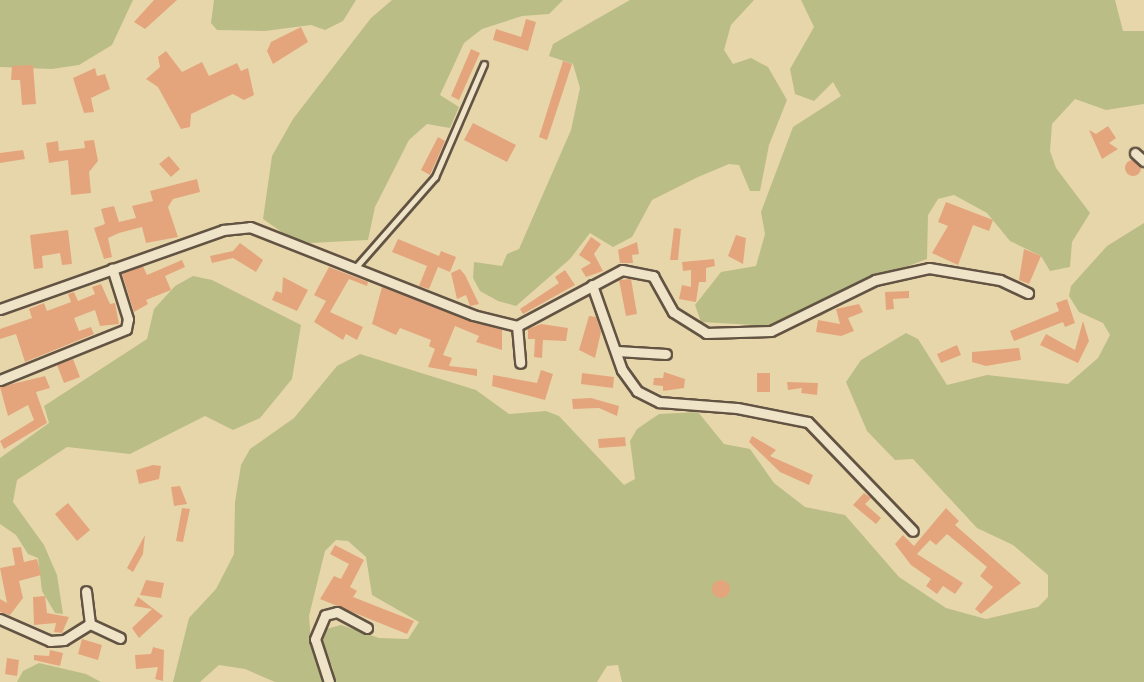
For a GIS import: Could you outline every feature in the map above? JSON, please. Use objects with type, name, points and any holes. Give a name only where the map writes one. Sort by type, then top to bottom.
[{"type":"street","points":[[0,309],[223,230],[250,227],[473,315],[517,326],[622,270],[645,271],[660,285],[673,312],[692,328],[727,333],[771,331],[875,280],[929,268],[1000,280],[1028,293]]},
{"type":"street","points":[[0,380],[126,329],[124,303],[112,268]]},
{"type":"street","points":[[592,285],[617,351],[637,391],[659,402],[737,408],[808,422],[913,531]]},
{"type":"street","points":[[517,326],[520,363]]},
{"type":"street","points":[[617,351],[666,354]]},
{"type":"street","points":[[86,591],[90,624]]},
{"type":"street","points":[[329,682],[315,639],[325,615],[337,612],[367,628]]},
{"type":"street","points":[[0,619],[50,641],[72,637],[90,624]]},
{"type":"street","points":[[90,624],[120,638]]},
{"type":"lane","points":[[354,269],[435,177],[484,64]]},
{"type":"green space","points":[[0,0],[133,0],[112,45],[79,65],[52,69],[0,67]]},
{"type":"green space","points":[[214,0],[356,0],[343,21],[325,30],[311,25],[265,31],[217,30],[211,23]]},
{"type":"green space","points":[[392,0],[563,0],[549,14],[522,16],[482,29],[464,43],[440,95],[459,107],[450,128],[427,124],[409,140],[375,207],[368,240],[310,243],[286,235],[263,219],[272,156],[293,119],[371,18]]},
{"type":"green space","points":[[630,0],[754,0],[731,25],[724,50],[733,64],[751,58],[768,67],[787,100],[769,145],[760,191],[750,191],[739,165],[729,164],[698,177],[652,200],[632,237],[613,247],[590,233],[570,259],[516,306],[498,301],[480,291],[473,278],[474,262],[502,266],[507,254],[519,249],[571,130],[580,88],[573,64],[549,56],[553,44]]},
{"type":"green space","points":[[801,0],[1115,0],[1123,31],[1144,31],[1144,104],[1106,110],[1075,99],[1052,124],[1050,151],[1056,168],[1090,213],[1072,242],[1070,267],[1050,271],[1041,256],[1010,241],[987,213],[954,195],[938,199],[928,215],[927,259],[892,272],[821,316],[772,326],[701,322],[695,305],[721,272],[756,266],[765,234],[761,212],[793,127],[841,96],[833,82],[814,101],[795,94],[790,69],[814,27]]},
{"type":"green space","points":[[1144,223],[1144,682],[622,682],[618,665],[607,666],[597,682],[334,682],[333,668],[322,644],[326,629],[341,625],[379,638],[408,639],[419,622],[372,595],[366,557],[348,541],[336,540],[325,551],[309,616],[311,642],[326,682],[275,682],[245,669],[219,665],[200,682],[173,682],[189,618],[216,589],[234,554],[235,502],[241,465],[250,449],[294,418],[337,366],[360,354],[476,390],[509,414],[546,411],[559,416],[624,485],[635,479],[630,441],[637,429],[659,414],[698,412],[724,444],[750,449],[774,483],[805,507],[845,515],[899,577],[946,608],[986,619],[1038,607],[1048,597],[1048,575],[1013,545],[977,528],[913,459],[895,460],[867,431],[846,382],[861,360],[906,333],[918,339],[947,385],[987,375],[1068,384],[1098,358],[1110,335],[1103,323],[1079,312],[1069,296],[1071,286],[1107,246]]},
{"type":"green space","points":[[193,276],[212,280],[301,325],[292,379],[260,418],[233,430],[205,416],[130,454],[67,447],[17,480],[13,502],[44,545],[57,575],[63,614],[55,613],[42,591],[38,558],[28,554],[16,535],[0,524],[0,458],[49,423],[44,406],[147,339],[154,309],[175,286]]},
{"type":"green space","points":[[39,663],[86,674],[101,682],[17,682],[23,671]]},
{"type":"building","points":[[154,0],[177,0],[145,29],[134,22]]},
{"type":"building","points":[[526,19],[536,22],[528,51],[493,40],[496,29],[521,37]]},
{"type":"building","points":[[301,27],[308,42],[273,64],[267,51],[271,42]]},
{"type":"building","points":[[471,49],[480,53],[459,100],[451,96]]},
{"type":"building","points":[[166,51],[182,72],[202,62],[209,76],[237,63],[241,71],[248,68],[254,95],[244,100],[233,94],[191,114],[190,127],[181,129],[158,87],[146,79],[160,67],[158,57]]},
{"type":"building","points":[[563,61],[572,64],[547,140],[539,137]]},
{"type":"building","points":[[33,65],[36,104],[22,105],[20,80],[11,80],[12,66]]},
{"type":"building","points":[[95,68],[97,76],[105,74],[110,89],[91,98],[94,112],[84,113],[73,78]]},
{"type":"building","points":[[473,123],[516,145],[507,162],[464,140]]},
{"type":"building","points":[[1108,126],[1116,138],[1109,143],[1118,149],[1102,159],[1089,130],[1096,134]]},
{"type":"building","points":[[438,137],[445,141],[430,175],[421,170]]},
{"type":"building","points":[[94,140],[98,161],[89,172],[91,193],[71,195],[68,160],[49,163],[46,143],[58,141],[59,151],[85,148],[84,141]]},
{"type":"building","points":[[23,150],[25,159],[0,163],[0,153]]},
{"type":"building","points":[[169,156],[180,169],[171,177],[159,164]]},
{"type":"building","points":[[1133,160],[1139,162],[1139,174],[1133,176],[1127,174],[1125,168],[1127,162]]},
{"type":"building","points":[[197,179],[200,192],[173,199],[168,207],[178,237],[146,243],[142,227],[119,233],[108,238],[112,257],[104,259],[94,228],[105,224],[101,209],[114,206],[119,222],[136,218],[132,206],[153,201],[150,191]]},
{"type":"building","points":[[946,202],[993,220],[989,231],[973,225],[958,265],[932,253],[948,226],[938,222]]},
{"type":"building","points":[[674,228],[681,229],[678,260],[670,260]]},
{"type":"building","points":[[68,230],[72,264],[62,265],[60,253],[42,256],[43,268],[34,269],[30,235]]},
{"type":"building","points":[[736,235],[746,238],[743,264],[728,256]]},
{"type":"building","points":[[591,237],[601,244],[594,254],[603,271],[586,277],[581,269],[591,263],[579,255]]},
{"type":"building","points":[[398,239],[439,256],[441,251],[456,257],[450,272],[438,267],[429,289],[419,286],[427,266],[392,252]]},
{"type":"building","points":[[637,242],[639,254],[632,255],[633,263],[620,263],[618,250]]},
{"type":"building","points":[[240,243],[263,260],[256,272],[233,258],[212,263],[210,256],[233,251]]},
{"type":"building","points":[[1024,249],[1041,256],[1029,284],[1019,280]]},
{"type":"building","points":[[714,259],[715,266],[706,268],[706,282],[699,282],[696,302],[679,299],[682,285],[691,287],[691,270],[683,271],[682,262]]},
{"type":"building","points":[[182,260],[185,267],[165,276],[171,290],[146,300],[148,304],[134,312],[122,274],[143,266],[147,275]]},
{"type":"building","points":[[329,267],[368,282],[367,286],[349,279],[330,312],[363,327],[357,340],[346,334],[343,340],[314,322],[326,301],[314,295]]},
{"type":"building","points":[[460,269],[479,304],[470,306],[466,295],[457,299],[451,273]]},
{"type":"building","points":[[565,270],[575,285],[523,314],[520,309],[559,283],[555,277]]},
{"type":"building","points":[[283,277],[308,290],[297,311],[272,300],[276,291],[282,293]]},
{"type":"building","points":[[631,279],[637,314],[626,316],[619,280]]},
{"type":"building","points":[[101,284],[110,304],[115,303],[119,324],[100,326],[95,310],[74,318],[79,331],[91,327],[94,334],[25,362],[16,334],[0,339],[0,329],[32,318],[29,309],[44,303],[47,311],[71,302],[68,294],[74,292],[78,301],[95,294],[92,287]]},
{"type":"building","points":[[382,287],[502,330],[502,350],[476,342],[479,336],[455,326],[443,355],[452,358],[449,366],[477,369],[477,376],[428,367],[435,349],[429,346],[431,340],[400,328],[396,335],[372,324]]},
{"type":"building","points":[[909,291],[909,298],[893,299],[894,309],[886,310],[885,292]]},
{"type":"building","points":[[1067,299],[1075,323],[1065,327],[1063,322],[1014,341],[1010,331],[1059,311],[1056,303]]},
{"type":"building","points":[[859,304],[863,312],[848,318],[854,331],[841,336],[816,332],[818,320],[840,324],[836,309]]},
{"type":"building","points":[[589,316],[596,317],[601,332],[595,358],[579,350]]},
{"type":"building","points":[[1083,321],[1089,341],[1078,363],[1040,345],[1046,334],[1075,350]]},
{"type":"building","points":[[541,324],[568,328],[566,341],[543,340],[542,358],[534,357],[535,339],[528,339],[528,329]]},
{"type":"building","points":[[957,345],[961,355],[941,363],[937,354]]},
{"type":"building","points":[[1019,348],[1021,360],[986,366],[972,362],[972,352]]},
{"type":"building","points":[[73,359],[80,377],[64,383],[57,365]]},
{"type":"building","points":[[541,370],[553,374],[545,400],[492,386],[493,375],[537,383]]},
{"type":"building","points":[[664,372],[685,379],[684,388],[663,391],[663,386],[653,385],[654,378],[663,378]]},
{"type":"building","points":[[582,373],[614,377],[613,388],[581,384]]},
{"type":"building","points":[[757,373],[770,373],[770,392],[757,392]]},
{"type":"building","points":[[45,376],[50,388],[36,392],[47,423],[4,449],[0,441],[34,420],[28,405],[8,416],[0,387]]},
{"type":"building","points":[[787,382],[818,383],[817,395],[801,393],[802,388],[788,390]]},
{"type":"building","points":[[591,398],[619,406],[617,416],[599,408],[573,409],[572,399]]},
{"type":"building","points":[[752,436],[776,450],[770,456],[813,475],[809,485],[780,472],[749,442]]},
{"type":"building","points":[[625,437],[626,446],[599,448],[598,439]]},
{"type":"building","points":[[161,466],[159,479],[139,484],[136,470]]},
{"type":"building","points":[[180,486],[187,504],[174,506],[171,487]]},
{"type":"building","points":[[864,493],[871,498],[865,504],[881,518],[876,524],[853,505]]},
{"type":"building","points":[[68,503],[90,530],[77,541],[55,514]]},
{"type":"building","points":[[182,508],[190,509],[183,542],[176,541]]},
{"type":"building","points":[[946,508],[959,521],[955,525],[1021,583],[981,614],[975,609],[993,587],[980,576],[987,567],[947,534],[936,545],[930,540],[917,554],[963,583],[955,594],[943,586],[937,594],[926,586],[931,579],[911,565],[895,544],[903,535],[914,546]]},
{"type":"building","points":[[145,535],[143,554],[133,572],[127,568]]},
{"type":"building","points":[[335,545],[364,560],[350,587],[357,591],[353,597],[414,621],[407,634],[320,599],[334,576],[341,579],[349,564],[330,554]]},
{"type":"building","points":[[21,547],[24,562],[37,559],[41,575],[19,581],[23,598],[10,615],[0,612],[0,599],[7,603],[0,568],[15,565],[12,548]]},
{"type":"building","points":[[146,580],[164,583],[161,598],[140,595]]},
{"type":"building","points":[[717,580],[725,580],[730,589],[728,596],[717,598],[712,593],[712,585]]},
{"type":"building","points":[[45,596],[47,613],[69,617],[62,633],[54,632],[56,623],[34,625],[33,597]]},
{"type":"building","points":[[138,597],[163,616],[139,638],[132,628],[152,609],[134,606]]},
{"type":"building","points":[[82,639],[102,645],[98,660],[78,654]]},
{"type":"building","points":[[153,647],[164,650],[163,681],[155,679],[158,667],[136,669],[135,655],[151,654]]},
{"type":"building","points":[[50,650],[63,653],[60,666],[34,660],[34,655],[49,656]]},
{"type":"building","points":[[7,658],[19,660],[17,676],[5,674]]}]
